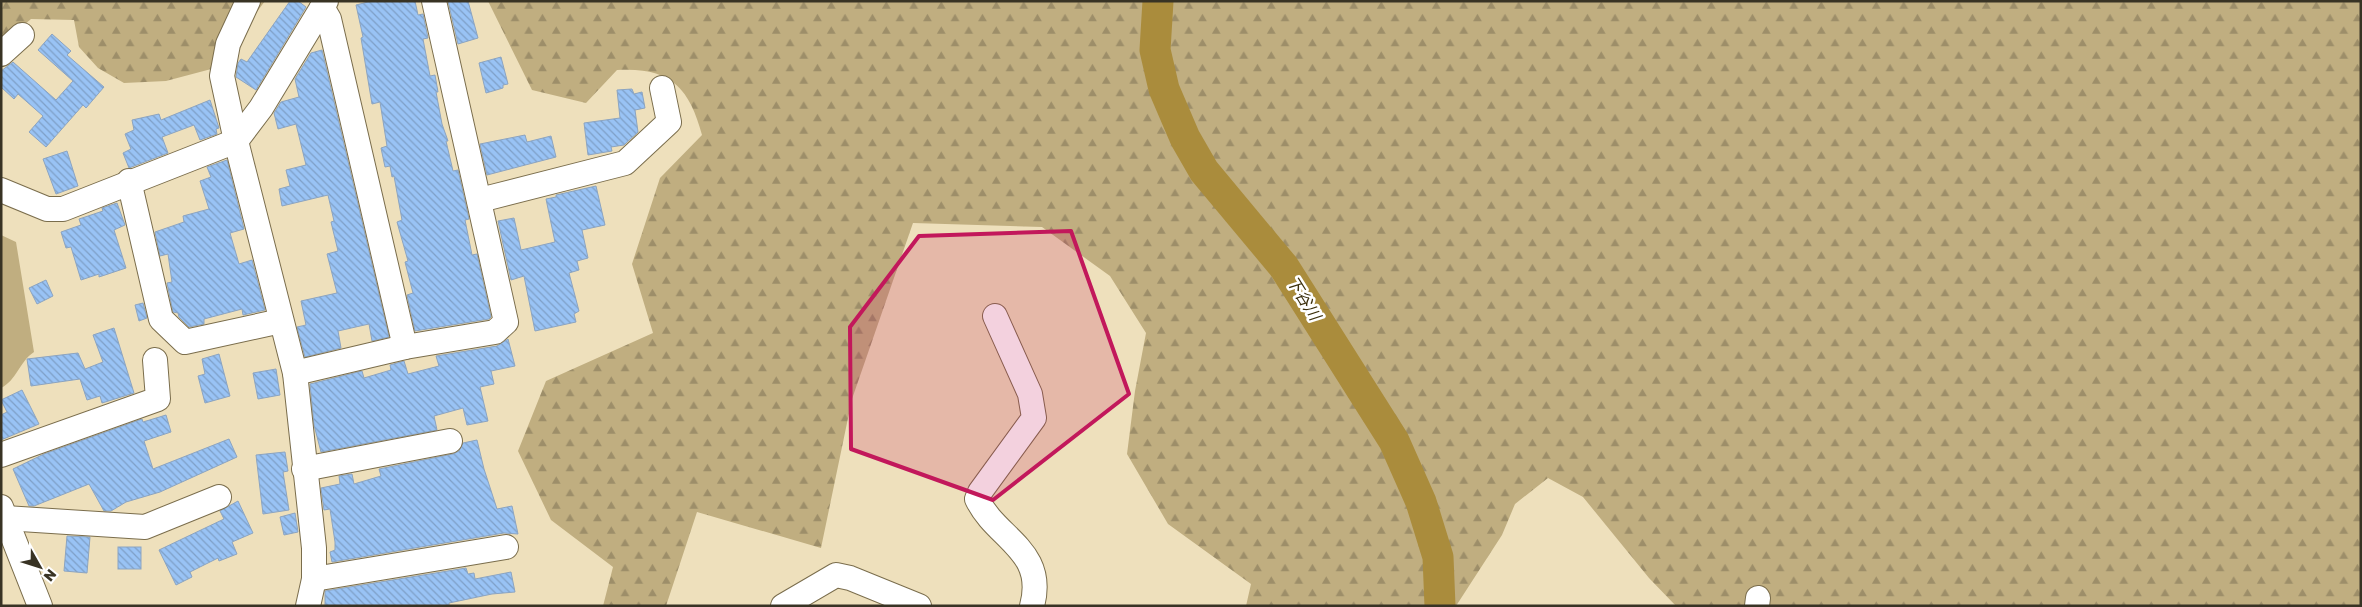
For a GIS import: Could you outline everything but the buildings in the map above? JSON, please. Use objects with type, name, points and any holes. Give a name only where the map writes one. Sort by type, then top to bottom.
[{"type":"street","points":[[248,1],[228,44],[222,73],[236,141],[295,373],[314,548],[314,579],[308,606]]},
{"type":"street","points":[[295,373],[405,347],[496,332],[506,322],[434,1]]},
{"type":"street","points":[[1,190],[46,209],[63,209],[129,181],[236,141],[261,108],[324,4]]},
{"type":"street","points":[[324,4],[405,347]]},
{"type":"street","points":[[1,54],[22,35]]},
{"type":"street","points":[[480,200],[626,163],[669,122],[662,88]]},
{"type":"street","points":[[129,181],[161,319],[185,342],[281,321]]},
{"type":"street","points":[[995,316],[1030,394],[1034,418],[980,492],[977,499],[981,508],[1021,549],[1030,561],[1034,597],[1032,606]]},
{"type":"street","points":[[1,455],[158,399],[155,360]]},
{"type":"street","points":[[304,469],[450,440]]},
{"type":"street","points":[[40,606],[3,513],[145,527],[219,497]]},
{"type":"street","points":[[314,579],[506,547]]},
{"type":"street","points":[[783,606],[836,575],[850,578],[919,606]]},
{"type":"highlighted area","points":[[1071,231],[1129,394],[993,500],[851,449],[850,327],[919,236]]},
{"type":"green space","points":[[1,1],[265,1],[215,68],[166,81],[124,83],[98,68],[79,47],[74,20],[31,19],[1,45]]},
{"type":"green space","points":[[488,1],[2361,1],[2361,606],[1676,606],[1649,578],[1583,497],[1548,478],[1515,504],[1502,535],[1456,606],[1246,606],[1251,584],[1168,524],[1127,454],[1135,391],[1146,333],[1110,276],[1042,227],[913,223],[852,399],[821,548],[697,512],[666,606],[603,606],[613,567],[551,520],[518,451],[546,381],[653,333],[632,264],[660,178],[702,135],[691,104],[683,92],[663,76],[650,72],[617,70],[586,103],[532,90]]},
{"type":"green space","points":[[1,235],[16,242],[34,352],[11,380],[1,388]]},
{"type":"waterway","name":"下谷川","points":[[1158,1],[1155,50],[1164,89],[1185,138],[1204,171],[1284,267],[1394,441],[1421,502],[1438,557],[1440,606]]}]
